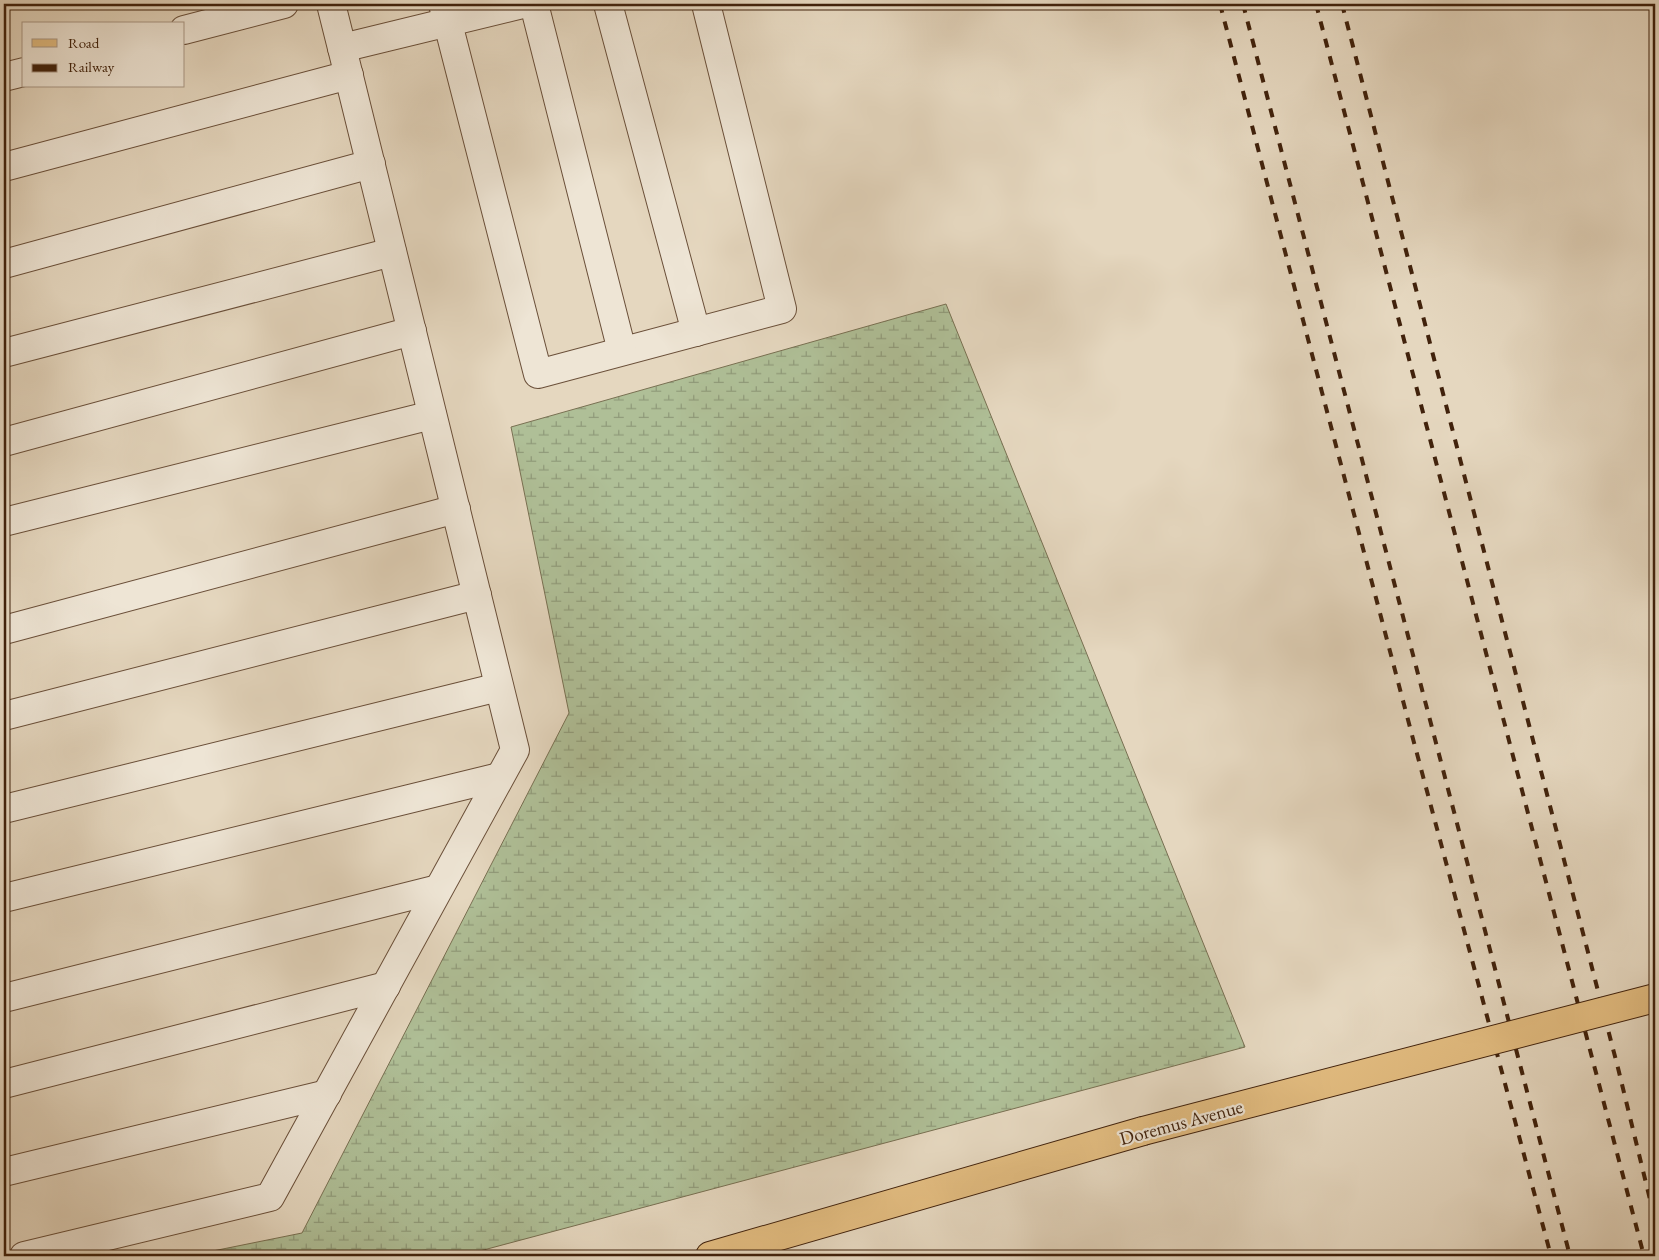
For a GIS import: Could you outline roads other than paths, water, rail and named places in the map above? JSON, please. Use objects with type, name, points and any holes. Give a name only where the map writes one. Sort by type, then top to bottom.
[{"type":"main road","name":"Doremus Avenue","points":[[710,1256],[1143,1131],[1655,998]]},
{"type":"lane","points":[[185,30],[284,4]]},
{"type":"lane","points":[[24,1256],[270,1197],[515,750],[331,4]]},
{"type":"lane","points":[[342,48],[445,13],[523,4]]},
{"type":"lane","points":[[534,4],[622,352]]},
{"type":"lane","points":[[608,4],[696,332]]},
{"type":"lane","points":[[445,13],[538,374],[782,309],[706,4]]},
{"type":"lane","points":[[4,77],[22,72]]},
{"type":"lane","points":[[4,167],[349,75]]},
{"type":"lane","points":[[4,264],[371,164]]},
{"type":"lane","points":[[4,353],[392,252]]},
{"type":"lane","points":[[4,442],[412,331]]},
{"type":"lane","points":[[4,522],[432,415]]},
{"type":"lane","points":[[4,630],[456,509]]},
{"type":"lane","points":[[4,716],[477,595]]},
{"type":"lane","points":[[4,809],[499,687]]},
{"type":"lane","points":[[4,898],[499,778]]},
{"type":"lane","points":[[4,998],[438,889]]},
{"type":"lane","points":[[4,1084],[386,986]]},
{"type":"lane","points":[[4,1172],[327,1094]]},
{"type":"railway","points":[[1220,4],[1551,1256]]},
{"type":"railway","points":[[1243,4],[1570,1256]]},
{"type":"railway","points":[[1316,4],[1644,1256]]},
{"type":"railway","points":[[1342,4],[1618,1068],[1655,1220]]}]
